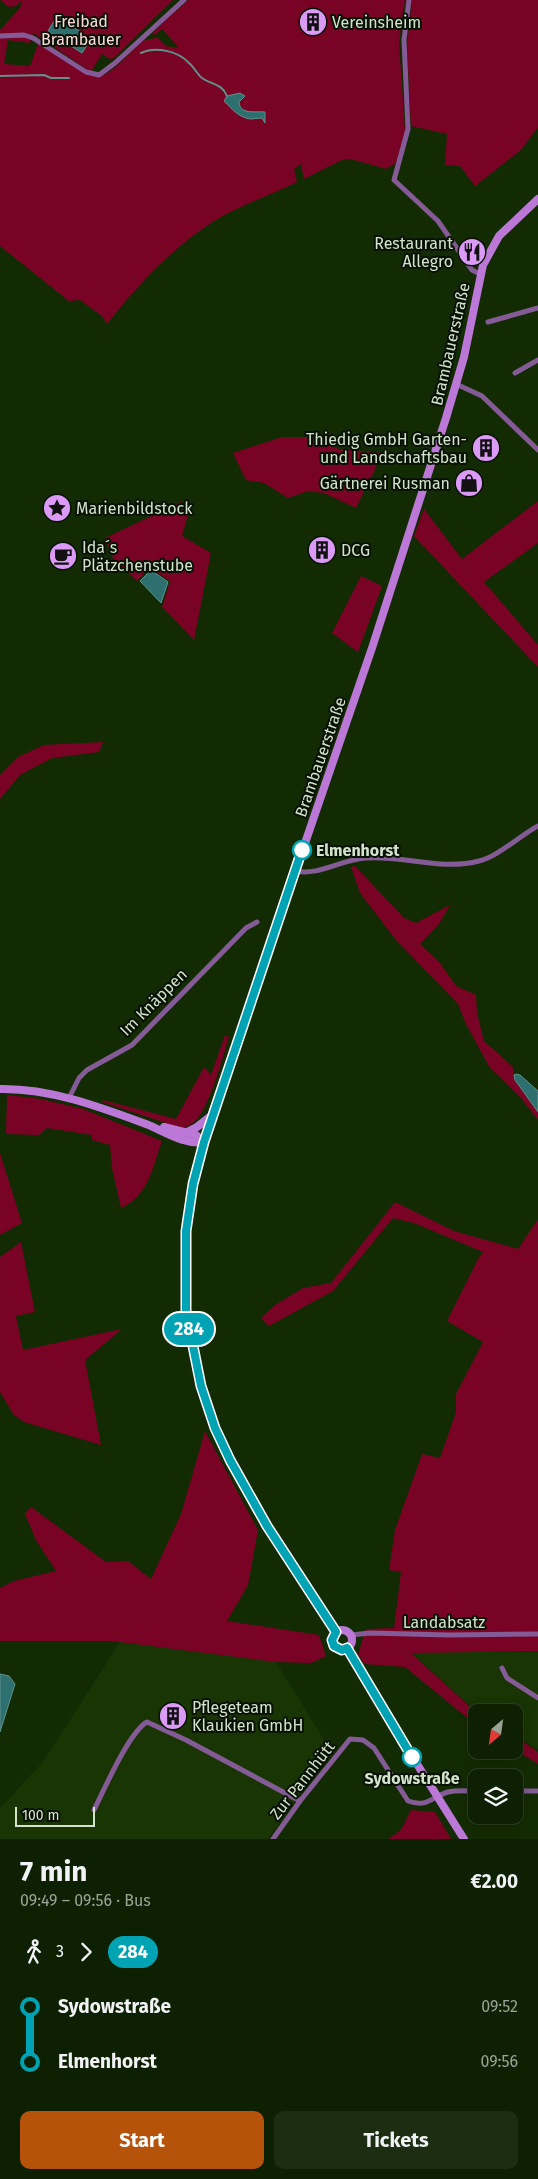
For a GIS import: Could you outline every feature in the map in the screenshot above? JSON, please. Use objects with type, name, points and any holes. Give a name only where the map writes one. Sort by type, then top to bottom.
[{"type":"main road","name":"Brambauerstraße","points":[[336,1632],[272,1534],[230,1460],[215,1428],[201,1386],[186,1311],[186,1231],[193,1184],[212,1114],[378,630],[456,384],[464,357],[478,273],[498,236],[538,199]]},
{"type":"main road","points":[[0,1089],[40,1092],[69,1098],[147,1124],[193,1144],[204,1142]]},
{"type":"main road","points":[[186,1132],[197,1127],[212,1114]]},
{"type":"main road","points":[[147,1124],[196,1135],[204,1142]]},
{"type":"main road","points":[[344,1630],[351,1635],[351,1643],[347,1648],[342,1650],[334,1646],[332,1640],[336,1632],[344,1630]]},
{"type":"main road","points":[[347,1648],[464,1839]]},
{"type":"street","points":[[0,36],[18,35],[33,38],[91,74],[98,74],[115,63],[184,0]]},
{"type":"street","points":[[409,0],[404,40],[408,129],[394,180],[438,221],[478,273]]},
{"type":"street","points":[[488,322],[538,308]]},
{"type":"street","points":[[515,373],[538,360]]},
{"type":"street","points":[[456,384],[482,396],[538,450]]},
{"type":"street","points":[[295,871],[316,872],[340,862],[390,856],[436,864],[460,865],[481,861],[538,826]]},
{"type":"street","name":"Im Knäppen","points":[[69,1098],[75,1083],[87,1070],[132,1045],[246,928],[257,922]]},
{"type":"street","name":"Landabsatz","points":[[351,1635],[370,1633],[449,1635],[538,1634]]},
{"type":"street","points":[[502,1668],[507,1678],[538,1698]]},
{"type":"street","points":[[94,1810],[138,1729],[147,1722],[186,1740],[300,1801]]},
{"type":"street","name":"Zur Pannhütt","points":[[273,1839],[300,1801],[350,1739],[363,1740],[374,1748],[408,1801],[418,1804],[438,1798]]},
{"type":"street","points":[[438,1798],[452,1792],[468,1791]]},
{"type":"street","points":[[523,1791],[538,1791]]},
{"type":"shaded area","points":[[120,1642],[276,1662],[331,1751],[268,1839],[0,1839],[0,1808],[43,1762]]},
{"type":"shaded area","points":[[411,1652],[538,1652],[538,1750],[523,1740],[523,1704],[468,1704]]},
{"type":"green space","name":"Freibad Brambauer","points":[[0,0],[173,0],[114,58],[110,59],[102,54],[91,72],[33,33],[30,43],[8,40],[4,64],[30,66],[38,44],[90,75],[98,76],[106,74],[114,68],[146,40],[157,37],[166,46],[179,48],[162,29],[155,35],[152,33],[188,0],[405,0],[399,42],[405,132],[396,163],[386,169],[351,159],[342,160],[304,179],[301,164],[294,169],[297,182],[214,221],[184,243],[156,268],[107,324],[102,316],[80,300],[69,301],[0,246],[0,30],[20,8],[22,1],[16,6],[9,7]],"holes":[[[234,95],[239,101],[239,105],[245,111],[265,112],[263,118],[245,117],[238,113],[232,108],[227,96]]]},
{"type":"green space","points":[[412,0],[538,0],[538,127],[521,150],[475,186],[460,166],[445,165],[447,134],[411,126],[407,46]]},
{"type":"green space","points":[[282,437],[311,437],[339,449],[383,453],[356,508],[324,493],[308,491],[288,498],[264,483],[246,480],[233,453]]},
{"type":"green space","points":[[538,501],[538,543],[484,582],[538,645],[538,667],[414,536],[424,509],[462,559]]},
{"type":"green space","points":[[181,502],[189,511],[182,536],[211,553],[194,640],[162,607],[170,581],[150,568],[137,581],[113,558],[105,538]]},
{"type":"green space","points":[[361,576],[382,586],[358,652],[332,633]]},
{"type":"green space","points":[[103,742],[99,752],[52,758],[20,775],[0,799],[0,775],[18,757],[44,745]]},
{"type":"green space","points":[[355,866],[404,918],[416,923],[450,905],[439,924],[420,944],[440,963],[456,986],[476,995],[477,1013],[484,1041],[513,1067],[515,1080],[538,1112],[538,1120],[521,1098],[490,1068],[466,1024],[458,1004],[396,940],[360,893],[351,867]]},
{"type":"green space","points":[[225,1035],[229,1037],[209,1098],[197,1119],[190,1125],[185,1127],[175,1126],[102,1102],[103,1100],[176,1119],[204,1067],[211,1075]]},
{"type":"green space","points":[[7,1095],[41,1099],[83,1109],[162,1141],[148,1180],[138,1196],[121,1208],[112,1168],[110,1145],[92,1140],[92,1135],[47,1128],[39,1135],[6,1134]]},
{"type":"green space","points":[[0,1153],[22,1223],[0,1235]]},
{"type":"green space","points":[[395,1202],[454,1231],[518,1249],[538,1219],[538,1651],[411,1653],[468,1705],[468,1718],[405,1667],[364,1664],[358,1654],[366,1629],[394,1628],[401,1572],[389,1570],[395,1530],[422,1454],[440,1458],[456,1412],[456,1394],[483,1342],[447,1321],[483,1252],[414,1223],[393,1218],[333,1291],[269,1326],[261,1318],[275,1305],[303,1288],[331,1283]]},
{"type":"green space","points":[[21,1242],[35,1312],[16,1316],[23,1350],[122,1329],[85,1360],[101,1445],[24,1422],[14,1415],[0,1392],[0,1257]]},
{"type":"green space","points":[[205,1431],[258,1530],[248,1585],[227,1621],[319,1635],[326,1656],[311,1663],[276,1662],[112,1641],[0,1641],[0,1588],[14,1581],[56,1571],[36,1540],[25,1514],[31,1507],[106,1562],[128,1561],[151,1579],[181,1514]]},
{"type":"green space","points":[[523,1741],[538,1752],[538,1764],[523,1755]]},
{"type":"green space","points":[[411,1810],[435,1812],[451,1839],[388,1839],[401,1830]]},
{"type":"water","points":[[57,16],[91,39],[82,53],[48,31]]},
{"type":"water","points":[[240,93],[245,96],[239,102],[242,109],[249,112],[265,112],[265,123],[262,118],[250,119],[242,116],[224,101],[227,96]]},
{"type":"water","points":[[151,570],[168,582],[161,603],[140,581]]},
{"type":"water","points":[[514,1075],[520,1075],[538,1091],[538,1112],[515,1080]]},
{"type":"water","points":[[0,1674],[9,1676],[15,1684],[0,1732]]},
{"type":"waterway","points":[[141,53],[160,50],[179,55],[202,78],[219,86],[227,96]]},
{"type":"waterway","points":[[0,76],[44,75],[51,78],[69,78]]},
{"type":"bus line","name":"284","points":[[302,850],[212,1114],[193,1184],[186,1231],[186,1311],[201,1386],[215,1428],[230,1460],[267,1526],[336,1632],[332,1638],[332,1643],[337,1649],[347,1648],[412,1757]]},
{"type":"place","name":"Vereinsheim","points":[[313,22]]},
{"type":"place","name":"Restaurant Allegro","points":[[472,252]]},
{"type":"place","name":"Thiedig GmbH Garten- und Landschaftsbau","points":[[486,448]]},
{"type":"place","name":"Gärtnerei Rusman","points":[[469,483]]},
{"type":"place","name":"Marienbildstock","points":[[57,508]]},
{"type":"place","name":"DCG","points":[[322,550]]},
{"type":"place","name":"Ida´s Plätzchenstube","points":[[63,556]]},
{"type":"place","name":"Elmenhorst","points":[[302,850]]},
{"type":"place","name":"Pflegeteam Klaukien GmbH","points":[[173,1716]]},
{"type":"place","name":"Sydowstraße","points":[[412,1757]]}]
